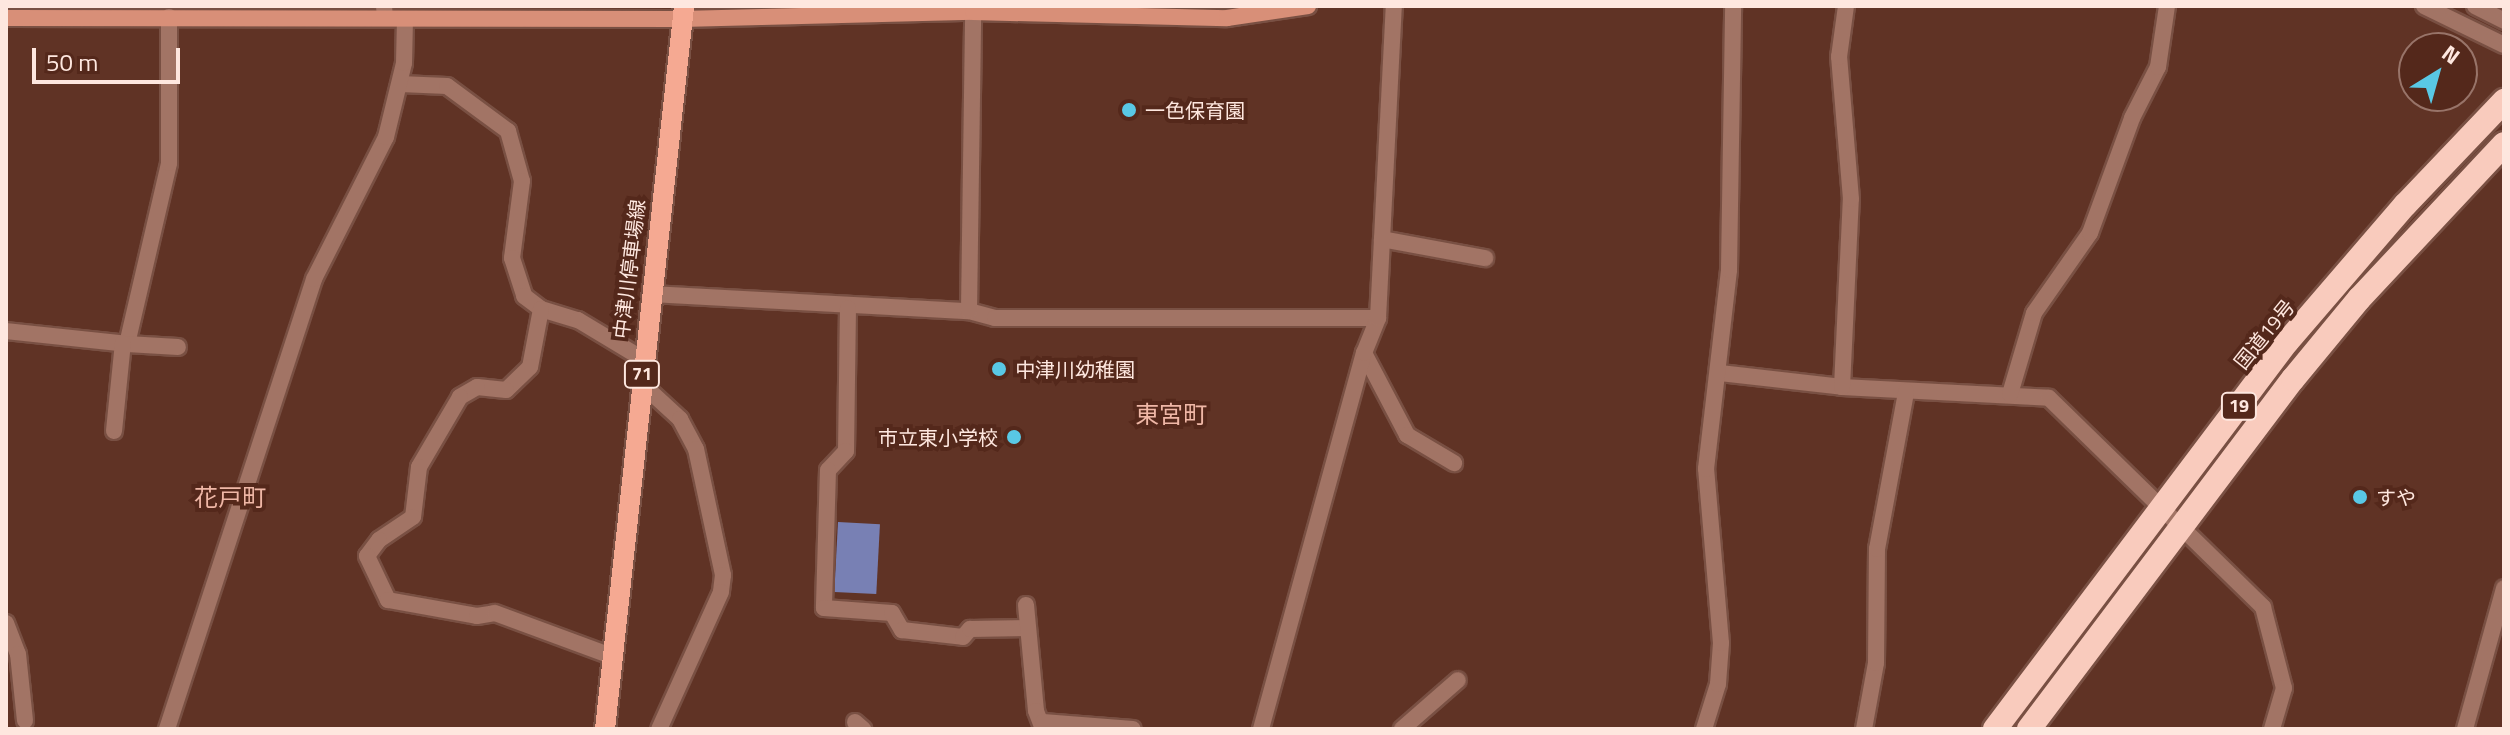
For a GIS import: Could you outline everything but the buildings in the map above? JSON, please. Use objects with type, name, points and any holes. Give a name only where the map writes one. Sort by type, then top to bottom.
[{"type":"highway","name":"国道19号","points":[[2029,729],[2287,342],[2405,205],[2504,101]]},
{"type":"highway","name":"国道19号","points":[[1995,729],[2171,515],[2359,299],[2504,144]]},
{"type":"main road","name":"中津川停車場線","points":[[605,729],[683,12]]},
{"type":"street","points":[[6,18],[384,12],[405,19],[683,12],[973,12],[1227,18],[1308,6]]},
{"type":"street","points":[[1261,729],[1364,353],[1378,318],[1394,6]]},
{"type":"street","points":[[1704,729],[1718,684],[1721,643],[1706,469],[1720,373],[1734,133],[1733,6]]},
{"type":"street","points":[[1842,387],[1851,199],[1839,57],[1846,6]]},
{"type":"street","points":[[2010,394],[2034,313],[2090,233],[2126,131],[2158,67],[2167,6]]},
{"type":"street","points":[[2475,6],[2504,21]]},
{"type":"street","points":[[2429,7],[2504,45]]},
{"type":"street","points":[[969,311],[973,12]]},
{"type":"street","points":[[114,431],[125,344],[169,163],[165,14]]},
{"type":"street","points":[[167,729],[314,279],[386,137],[400,84],[405,19]]},
{"type":"street","points":[[400,84],[447,86],[508,131],[522,181],[512,258],[515,276],[524,296],[541,309],[578,320],[643,359]]},
{"type":"street","points":[[1382,239],[1485,258]]},
{"type":"street","points":[[651,294],[848,308],[969,311],[995,318],[1378,318]]},
{"type":"street","points":[[848,308],[846,451],[828,470],[824,608],[892,613],[902,630],[963,637],[970,629],[1028,628]]},
{"type":"street","points":[[541,309],[530,367],[506,390],[477,387],[460,397],[419,467],[413,517],[379,540],[367,556],[388,600],[477,616],[495,613],[611,656]]},
{"type":"street","points":[[6,331],[178,347]]},
{"type":"street","points":[[1364,353],[1407,435],[1454,463]]},
{"type":"street","points":[[1720,373],[1906,392],[2049,398],[2263,607],[2284,688],[2272,729]]},
{"type":"street","points":[[642,384],[680,419],[696,449],[723,575],[721,592],[659,729]]},
{"type":"street","points":[[1864,729],[1876,663],[1877,549],[1906,392]]},
{"type":"street","points":[[2465,729],[2504,588]]},
{"type":"street","points":[[1026,605],[1036,711],[1043,725],[1133,729]]},
{"type":"street","points":[[6,623],[18,654],[25,721]]},
{"type":"street","points":[[1402,729],[1458,680]]},
{"type":"water","points":[[838,522],[880,524],[876,594],[834,592]]},
{"type":"place","name":"一色保育園","points":[[1129,110]]},
{"type":"place","name":"中津川幼稚園","points":[[999,369]]},
{"type":"place","name":"市立東小学校","points":[[1014,437]]},
{"type":"place","name":"すや","points":[[2360,497]]},
{"type":"district","name":"東宮町","points":[[1171,415]]},
{"type":"district","name":"花戸町","points":[[230,498]]}]
